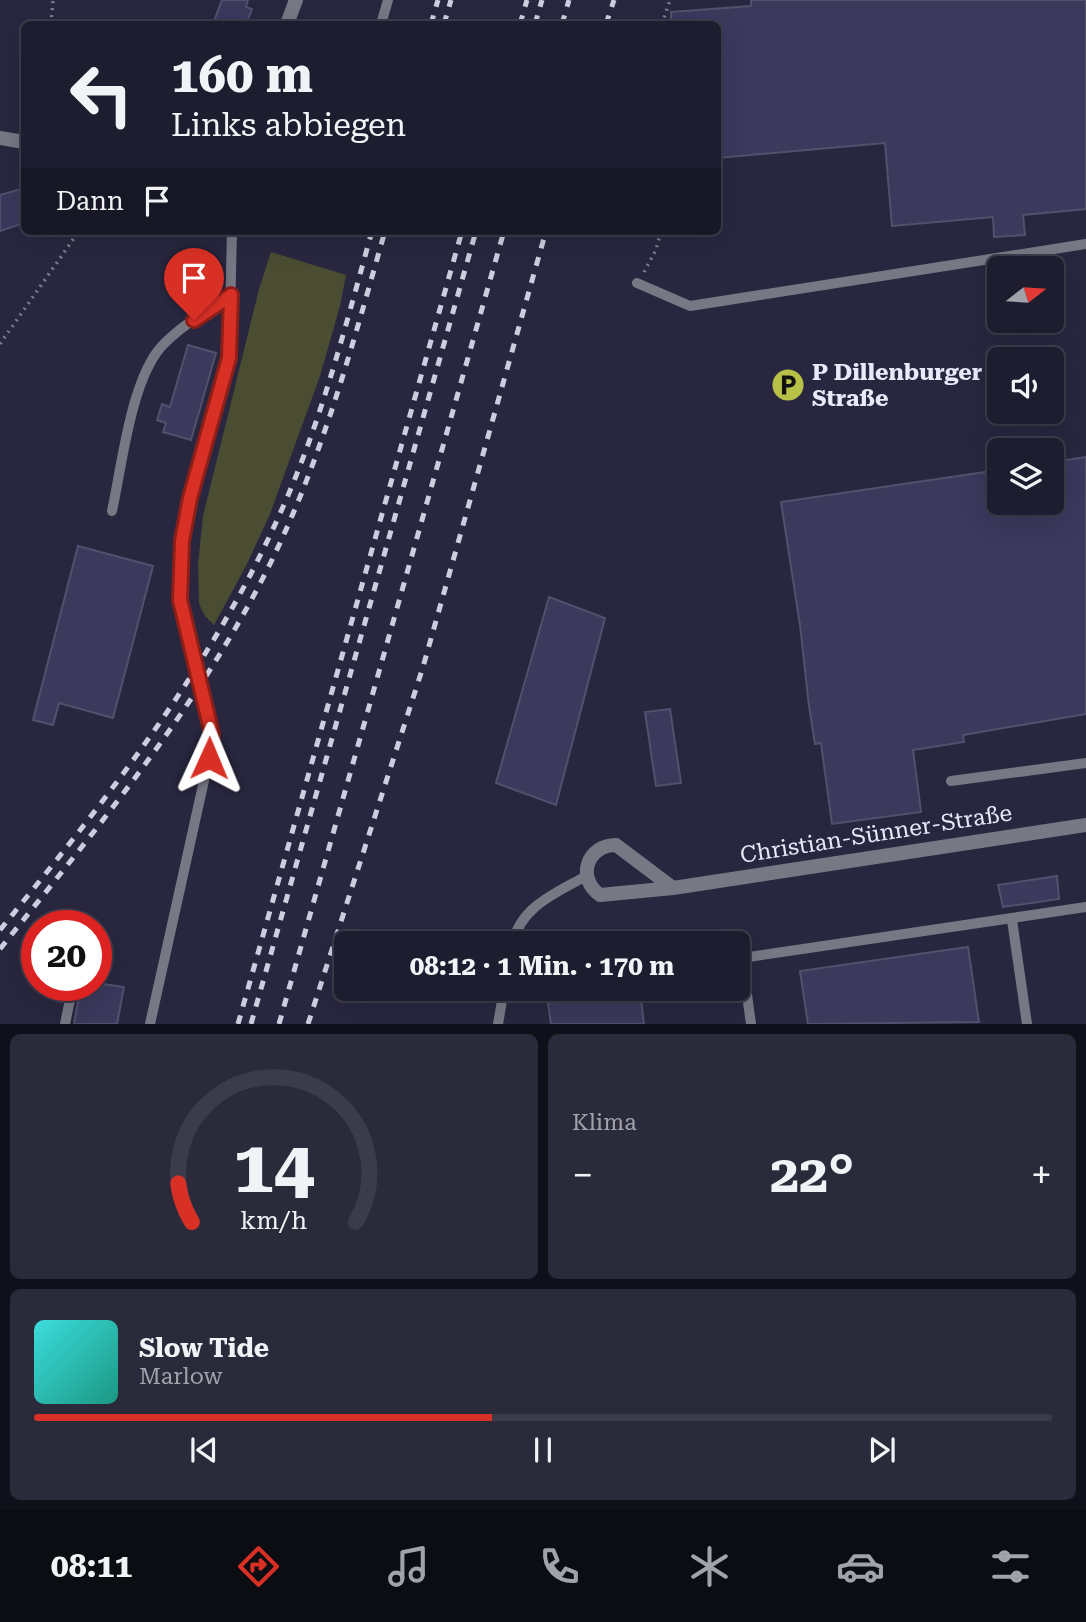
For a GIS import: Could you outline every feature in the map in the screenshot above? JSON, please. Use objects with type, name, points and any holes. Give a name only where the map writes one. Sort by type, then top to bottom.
[{"type":"street","points":[[288,21],[296,0]]},
{"type":"street","points":[[0,138],[21,142]]},
{"type":"street","name":"Christian-Sünner-Straße","points":[[586,876],[589,884],[600,895],[673,888],[1086,825]]},
{"type":"street","points":[[586,876],[586,867],[594,852],[601,847],[616,845],[673,888]]},
{"type":"lane","points":[[382,21],[388,0]]},
{"type":"lane","points":[[150,1024],[212,734],[180,600],[182,553],[190,498],[229,358],[232,235]]},
{"type":"lane","points":[[637,283],[690,306],[1086,244]]},
{"type":"lane","points":[[112,511],[136,398],[149,363],[175,333],[231,295]]},
{"type":"lane","points":[[951,780],[1086,763]]},
{"type":"lane","points":[[515,931],[537,903],[586,876]]},
{"type":"lane","points":[[750,957],[1086,907]]},
{"type":"lane","points":[[1012,920],[1027,1024]]},
{"type":"lane","points":[[65,1024],[70,1001]]},
{"type":"lane","points":[[498,1024],[502,1001]]},
{"type":"lane","points":[[747,1001],[751,1024]]},
{"type":"path","points":[[51,21],[53,0]]},
{"type":"path","points":[[663,21],[670,0]]},
{"type":"path","points":[[0,344],[76,235]]},
{"type":"path","points":[[637,283],[656,250],[660,235]]},
{"type":"green space","points":[[271,252],[346,275],[320,376],[270,514],[214,625],[199,604],[198,564],[203,516],[259,289]]},
{"type":"building","points":[[222,0],[248,0],[246,7],[252,9],[247,21],[214,21]]},
{"type":"building","points":[[751,0],[1086,0],[1086,209],[1023,215],[1025,235],[994,237],[993,217],[892,226],[885,143],[721,158],[721,21],[671,21],[671,12],[751,6]]},
{"type":"building","points":[[21,189],[21,224],[0,231],[0,195]]},
{"type":"building","points":[[188,345],[216,353],[191,440],[163,432],[166,423],[157,420],[162,404],[170,407]]},
{"type":"building","points":[[1086,457],[1086,714],[963,735],[964,742],[913,750],[921,812],[832,824],[821,743],[815,744],[781,502],[987,472],[987,515],[1064,515],[1064,460]]},
{"type":"building","points":[[78,546],[153,566],[113,718],[59,703],[53,725],[33,720]]},
{"type":"building","points":[[549,597],[605,618],[556,805],[496,783]]},
{"type":"building","points":[[670,709],[681,783],[656,786],[645,712]]},
{"type":"building","points":[[1057,876],[1059,899],[1003,907],[998,885]]},
{"type":"building","points":[[968,947],[979,1022],[808,1024],[800,971]]},
{"type":"building","points":[[112,985],[124,987],[117,1024],[74,1024],[78,1001],[112,1001]]},
{"type":"building","points":[[641,1001],[644,1024],[551,1024],[548,1003]]},
{"type":"railway","points":[[432,21],[438,0]]},
{"type":"railway","points":[[445,21],[451,0]]},
{"type":"railway","points":[[521,21],[527,0]]},
{"type":"railway","points":[[536,21],[542,0]]},
{"type":"railway","points":[[563,21],[569,0]]},
{"type":"railway","points":[[607,21],[614,0]]},
{"type":"railway","points":[[0,930],[78,833],[152,733],[187,682],[251,574],[307,448],[331,377],[371,235]]},
{"type":"railway","points":[[0,949],[108,813],[177,720],[209,672],[266,572],[286,531],[319,447],[384,235]]},
{"type":"railway","points":[[238,1024],[461,235]]},
{"type":"railway","points":[[251,1024],[475,235]]},
{"type":"railway","points":[[279,1024],[503,235]]},
{"type":"railway","points":[[308,1024],[423,667],[545,235]]},
{"type":"place","name":"P Dillenburger Straße","points":[[788,385]]},
{"type":"route","points":[[194,320],[231,295],[229,358],[190,498],[182,541],[180,600],[212,734],[209,758]]}]
